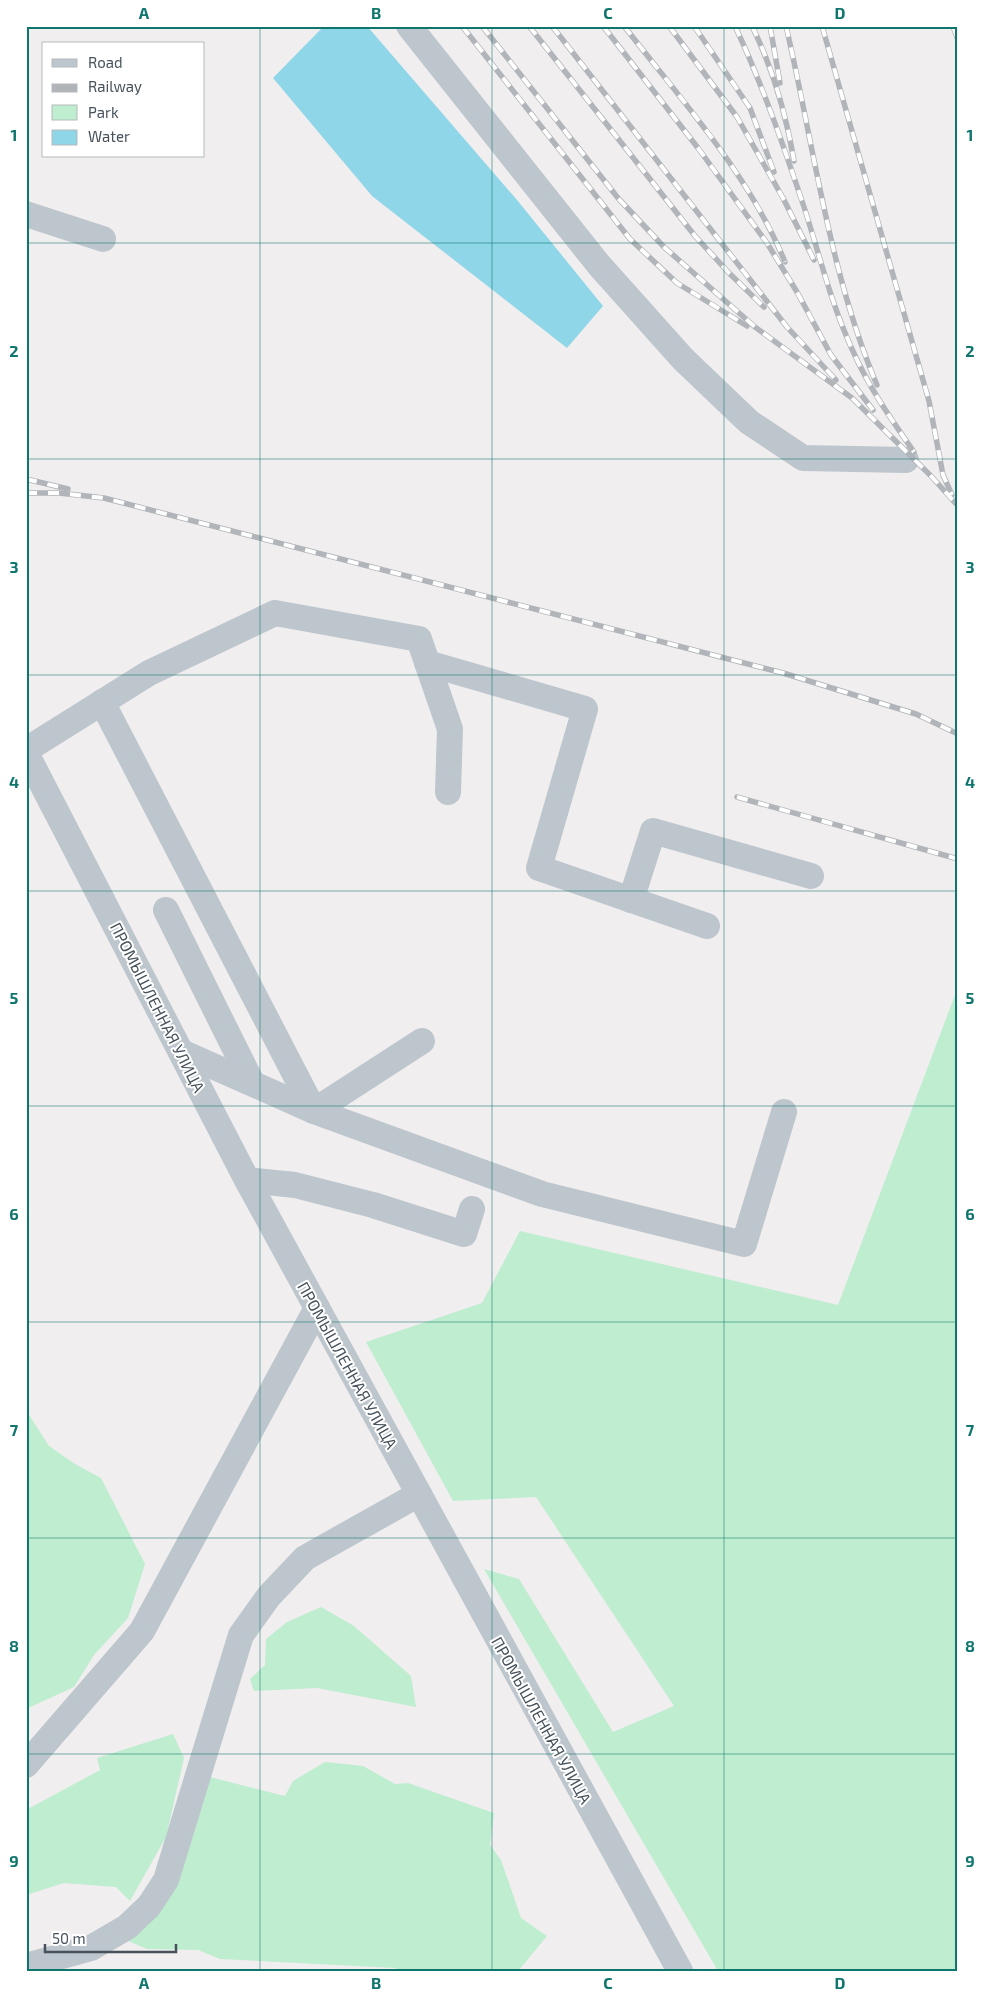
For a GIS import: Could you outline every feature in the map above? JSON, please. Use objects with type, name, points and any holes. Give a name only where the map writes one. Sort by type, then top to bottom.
[{"type":"street","points":[[409,26],[599,265],[683,359],[749,422],[803,458],[906,460]]},
{"type":"street","points":[[26,214],[103,239]]},
{"type":"street","points":[[26,751],[148,673],[275,613],[419,639],[450,729],[448,792]]},
{"type":"street","points":[[427,663],[586,709],[539,868],[707,926]]},
{"type":"street","points":[[102,702],[314,1110]]},
{"type":"street","name":"ПРОМЫШЛЕННАЯ УЛИЦА","points":[[26,751],[247,1180],[680,1971]]},
{"type":"street","points":[[631,900],[653,831],[811,876]]},
{"type":"street","points":[[166,910],[252,1083]]},
{"type":"street","points":[[314,1110],[422,1040]]},
{"type":"street","points":[[181,1052],[314,1110],[542,1194],[744,1244],[784,1112]]},
{"type":"street","points":[[247,1180],[295,1185],[372,1205],[464,1234],[472,1208]]},
{"type":"street","points":[[26,1765],[142,1631],[317,1308]]},
{"type":"street","points":[[26,1966],[91,1948],[127,1927],[149,1906],[166,1880],[241,1635],[269,1596],[305,1558],[419,1494]]},
{"type":"green space","points":[[958,987],[958,1971],[718,1971],[484,1569],[519,1579],[613,1732],[674,1706],[536,1497],[453,1501],[366,1342],[482,1303],[520,1231],[838,1305]]},
{"type":"green space","points":[[26,1410],[49,1446],[75,1464],[101,1478],[145,1564],[128,1618],[94,1655],[74,1687],[26,1709]]},
{"type":"green space","points":[[321,1607],[354,1626],[411,1676],[416,1707],[317,1688],[254,1691],[250,1679],[265,1665],[266,1639],[287,1622]]},
{"type":"green space","points":[[173,1734],[184,1758],[166,1837],[130,1901],[116,1887],[64,1883],[26,1895],[26,1810],[100,1770],[97,1758]]},
{"type":"green space","points":[[325,1762],[363,1766],[395,1784],[408,1783],[494,1813],[490,1845],[501,1860],[521,1918],[547,1936],[519,1970],[401,1971],[395,1968],[220,1959],[198,1950],[147,1949],[128,1941],[206,1776],[285,1796],[293,1781]]},
{"type":"water","points":[[324,26],[367,26],[517,200],[603,306],[567,348],[372,196],[273,78]]},
{"type":"railway","points":[[462,26],[630,239],[677,283],[747,326]]},
{"type":"railway","points":[[482,26],[618,198],[664,247],[755,327],[852,398],[931,476],[958,506]]},
{"type":"railway","points":[[529,26],[695,236],[764,307]]},
{"type":"railway","points":[[552,26],[787,327],[836,380]]},
{"type":"railway","points":[[603,26],[698,148],[767,243],[797,292],[831,355],[873,410]]},
{"type":"railway","points":[[624,26],[691,110],[734,168],[770,230],[785,262]]},
{"type":"railway","points":[[669,26],[737,117],[783,198],[814,260]]},
{"type":"railway","points":[[694,26],[750,108],[774,172]]},
{"type":"railway","points":[[735,26],[755,71],[781,140],[832,297],[858,363],[888,415],[914,452]]},
{"type":"railway","points":[[752,26],[778,92],[794,161]]},
{"type":"railway","points":[[770,26],[780,83]]},
{"type":"railway","points":[[786,26],[834,253],[860,342],[877,385]]},
{"type":"railway","points":[[822,26],[929,401],[943,475],[952,495]]},
{"type":"railway","points":[[953,26],[958,40]]},
{"type":"railway","points":[[26,479],[68,489]]},
{"type":"railway","points":[[26,493],[59,493],[104,498],[783,673],[916,714],[958,734]]},
{"type":"railway","points":[[737,797],[958,859]]}]
